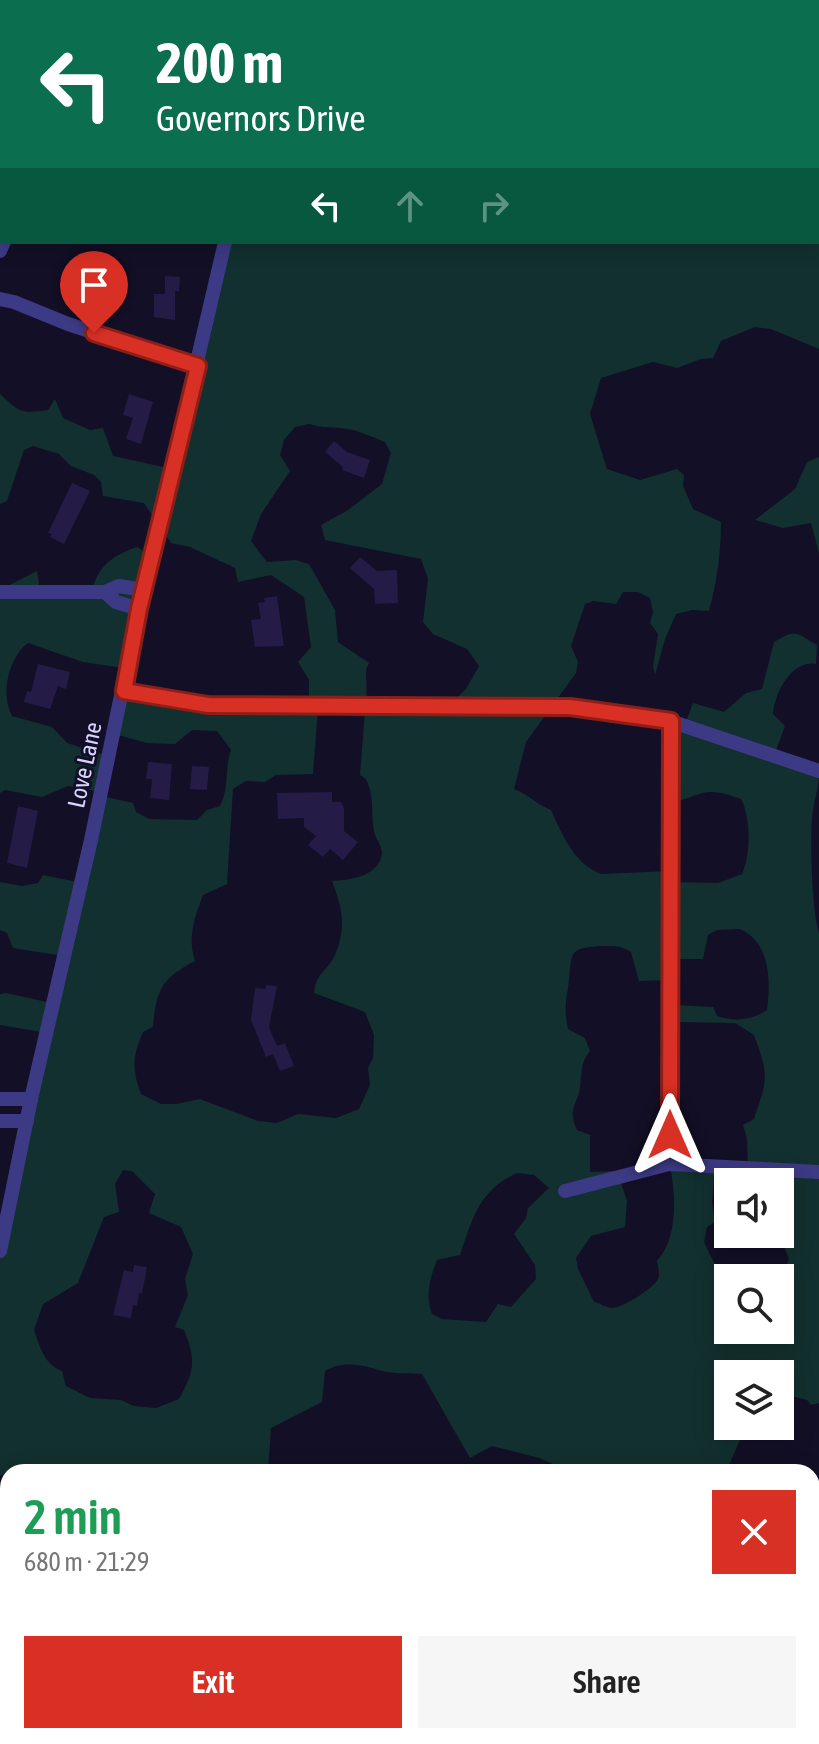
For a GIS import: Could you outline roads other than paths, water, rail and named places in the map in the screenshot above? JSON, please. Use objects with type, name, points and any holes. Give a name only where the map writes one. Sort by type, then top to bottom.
[{"type":"street","name":"Love Lane","points":[[0,1251],[31,1099],[124,691],[143,590],[225,244]]},
{"type":"street","points":[[0,299],[198,366]]},
{"type":"street","points":[[0,592],[105,592],[119,586],[143,590]]},
{"type":"street","points":[[105,592],[116,602],[139,609]]},
{"type":"street","points":[[124,691],[208,705],[570,707],[671,721],[819,771]]},
{"type":"street","points":[[669,1164],[671,721]]},
{"type":"street","points":[[0,1099],[31,1099]]},
{"type":"street","points":[[0,1121],[27,1121]]},
{"type":"street","points":[[565,1191],[669,1164],[819,1172]]}]
